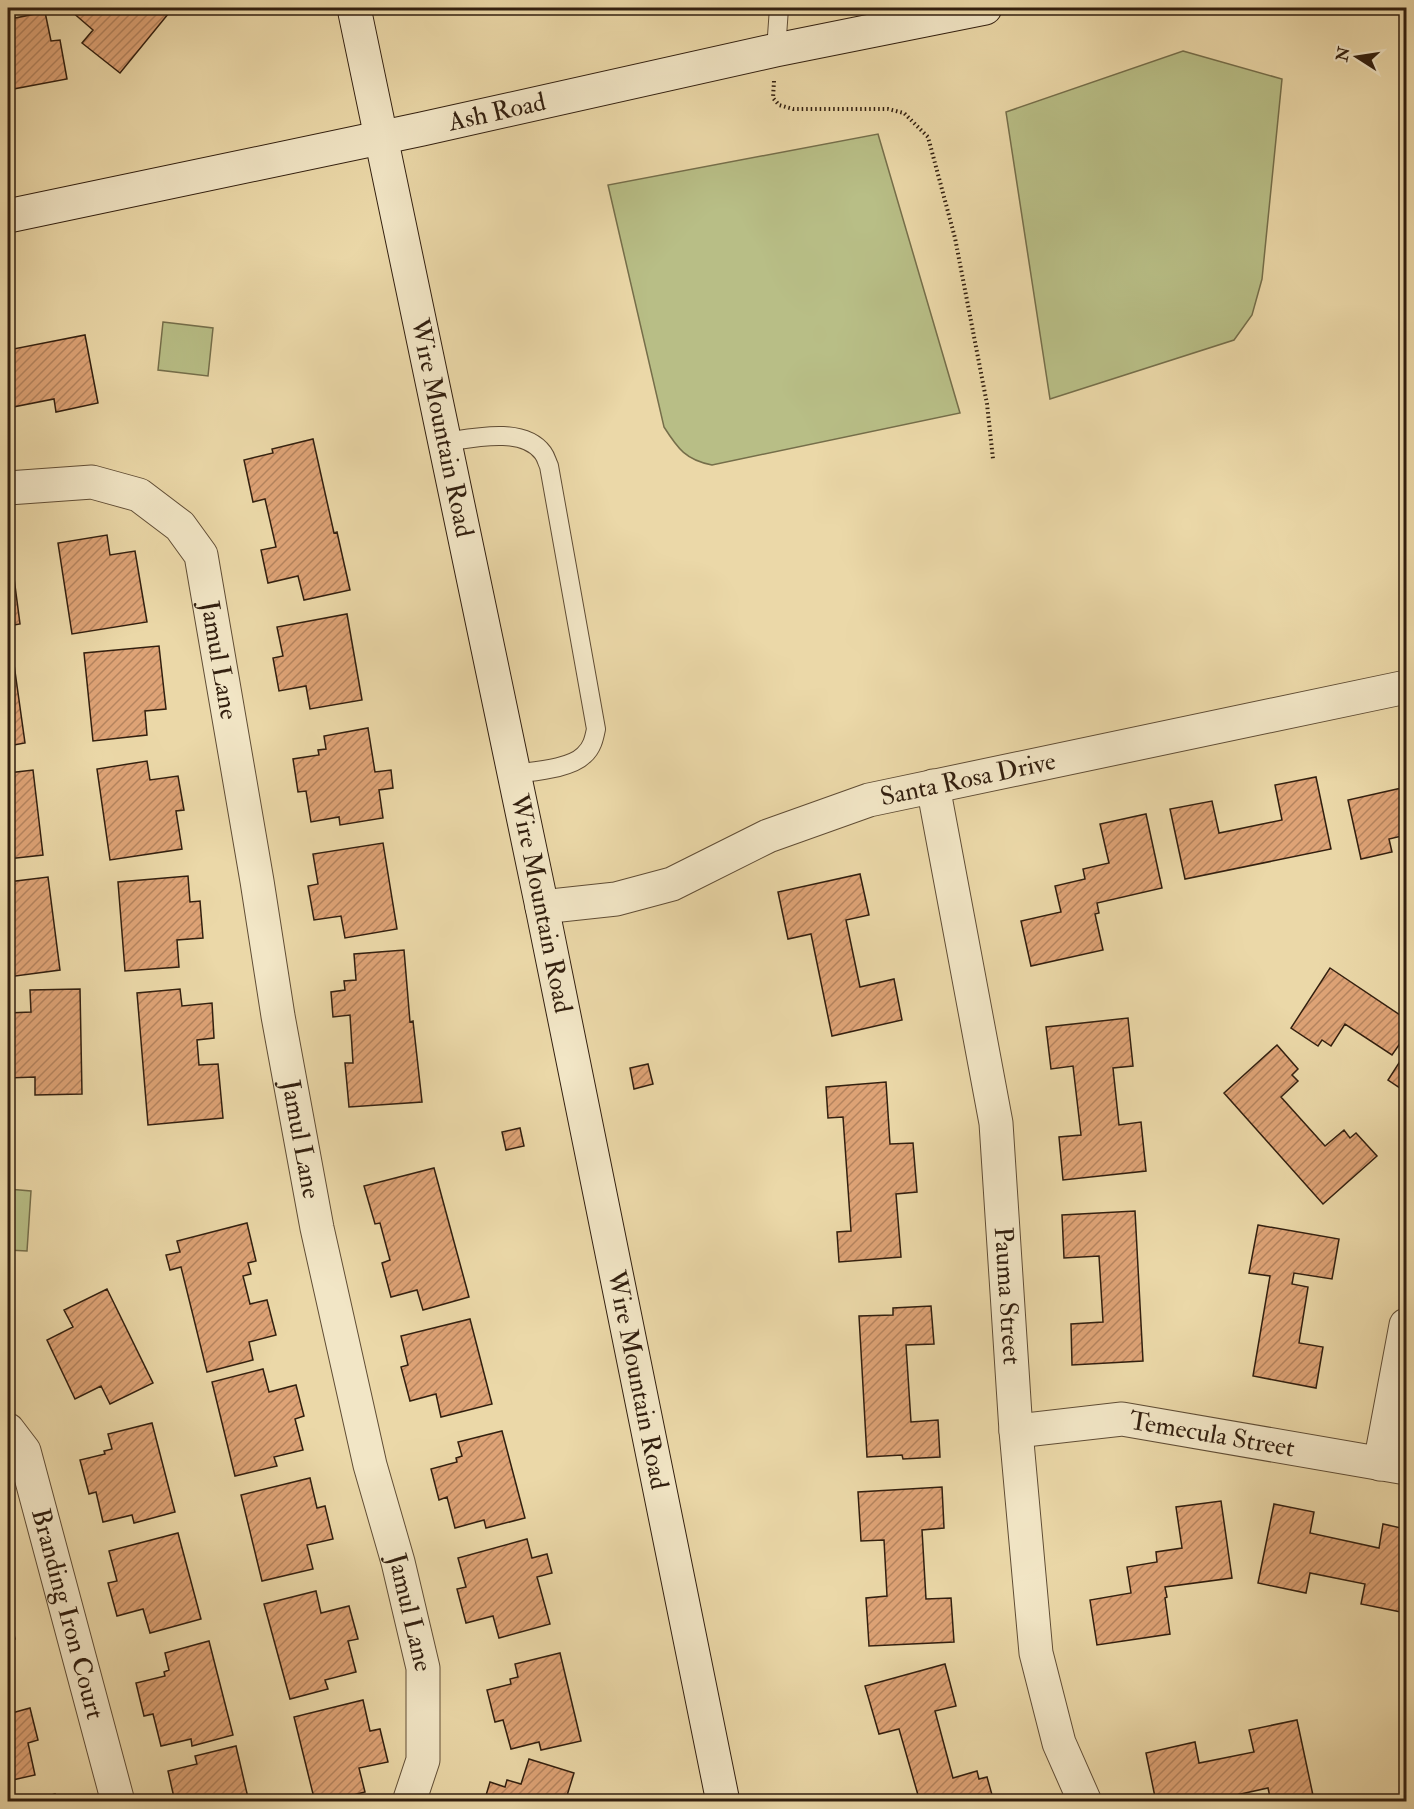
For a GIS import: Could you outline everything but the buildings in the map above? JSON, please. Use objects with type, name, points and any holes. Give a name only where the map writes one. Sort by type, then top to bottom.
[{"type":"street","name":"Wire Mountain Road","points":[[354,8],[542,907],[723,1802]]},
{"type":"street","name":"Ash Road","points":[[8,216],[776,50],[985,8]]},
{"type":"street","name":"Jamul Lane","points":[[8,488],[92,482],[139,495],[180,526],[201,555],[278,1016],[317,1228],[370,1465],[398,1562],[423,1668],[423,1760],[410,1802]]},
{"type":"street","name":"Santa Rosa Drive","points":[[542,907],[616,899],[672,884],[768,836],[868,800],[1407,687]]},
{"type":"street","name":"Pauma Street","points":[[933,786],[996,1123],[1016,1431],[1036,1653],[1059,1743],[1084,1802]]},
{"type":"street","points":[[1393,1466],[1407,1325]]},
{"type":"street","name":"Temecula Street","points":[[1016,1431],[1122,1419],[1393,1466]]},
{"type":"street","name":"Branding Iron Court","points":[[8,1430],[24,1452],[118,1802]]},
{"type":"lane","points":[[776,50],[779,8]]},
{"type":"lane","points":[[445,442],[495,435],[519,438],[534,445],[543,453],[549,466],[596,729],[592,744],[584,756],[569,764],[514,774]]},
{"type":"path","points":[[776,50],[773,98],[779,105],[793,109],[888,109],[903,112],[928,137],[956,238],[987,404],[993,459]]},
{"type":"green space","points":[[1183,51],[1282,79],[1262,279],[1252,315],[1234,340],[1050,399],[1006,112]]},
{"type":"green space","points":[[878,134],[960,413],[712,465],[689,457],[678,447],[664,427],[608,185]]},
{"type":"green space","points":[[163,322],[213,328],[208,376],[158,370]]},
{"type":"green space","points":[[8,1189],[31,1191],[27,1251],[8,1250]]}]
